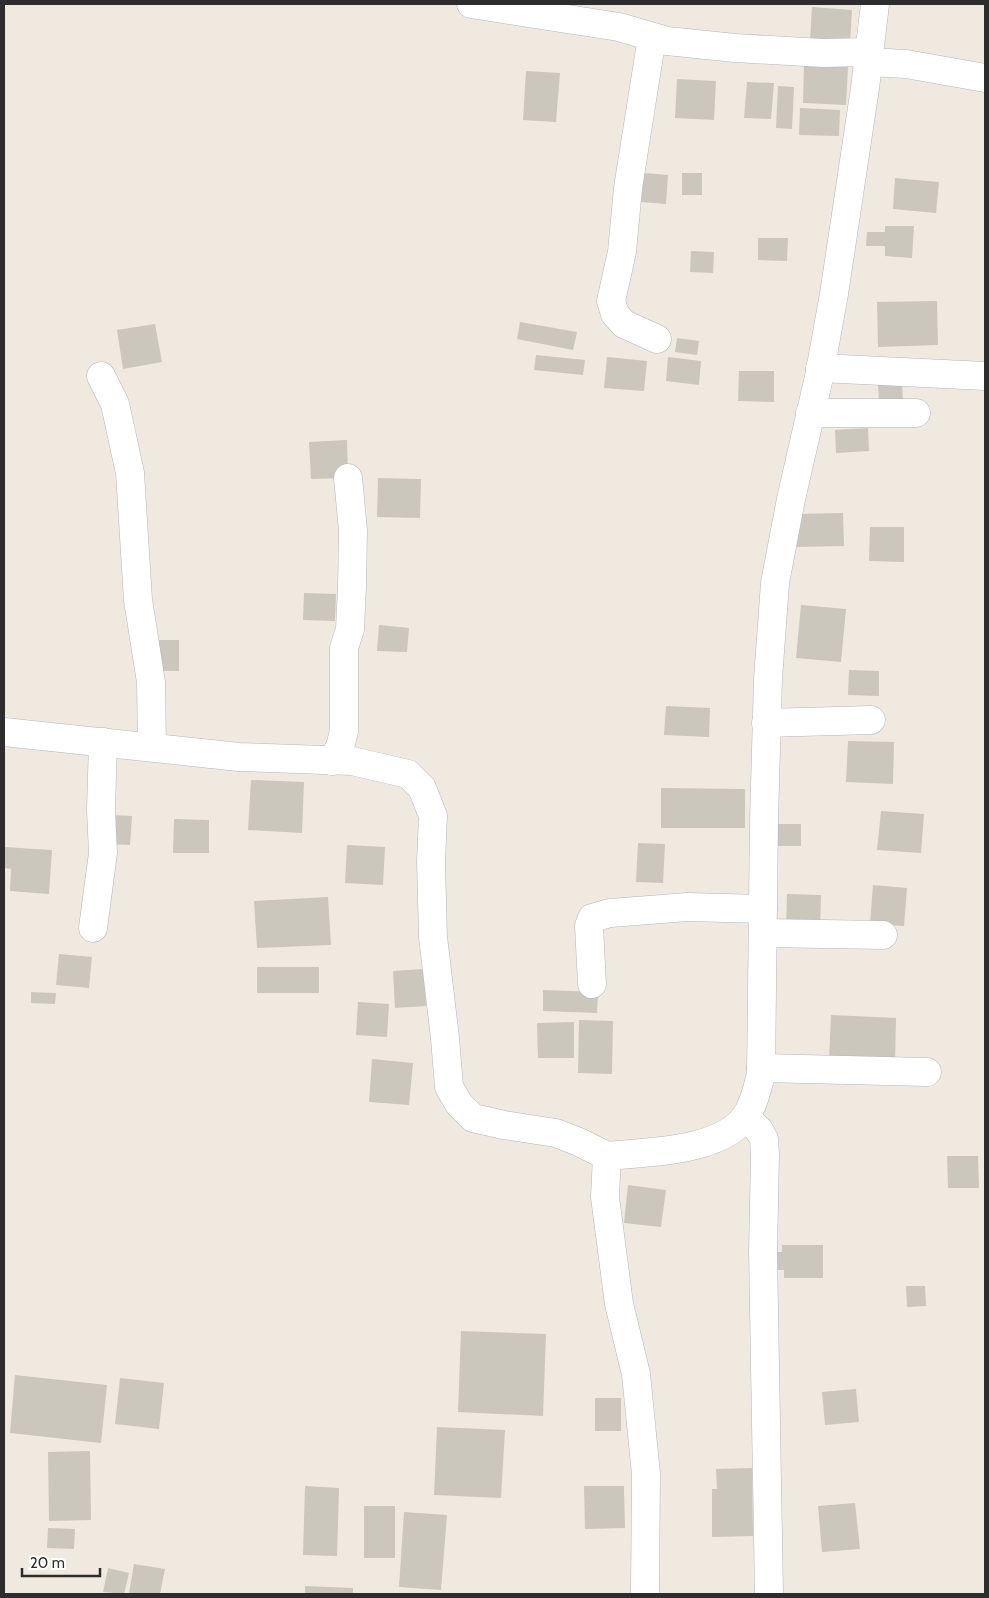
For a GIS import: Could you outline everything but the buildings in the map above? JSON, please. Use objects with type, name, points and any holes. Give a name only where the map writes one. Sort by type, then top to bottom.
[{"type":"street","points":[[471,4],[619,27],[667,42],[869,57],[985,78]]},
{"type":"street","points":[[4,732],[239,757],[352,761],[408,774],[422,788],[433,816],[431,862],[433,937],[446,1038],[449,1087],[459,1104],[473,1118],[556,1134],[580,1142],[607,1156],[689,1147],[720,1138],[735,1128],[749,1111],[761,1074],[766,723],[775,583],[834,294],[875,4]]},
{"type":"street","points":[[652,37],[628,188],[622,252],[611,301],[615,314],[624,324],[657,339]]},
{"type":"street","points":[[820,368],[985,376]]},
{"type":"street","points":[[101,376],[115,404],[130,473],[138,600],[151,682],[152,747]]},
{"type":"street","points":[[810,413],[916,413]]},
{"type":"street","points":[[332,760],[340,747],[344,731],[344,648],[350,629],[353,530],[348,478]]},
{"type":"street","points":[[766,723],[871,720]]},
{"type":"street","points":[[93,928],[103,853],[101,810],[103,742]]},
{"type":"street","points":[[592,984],[589,926],[592,918],[610,913],[688,907],[763,921],[883,935]]},
{"type":"street","points":[[761,1068],[927,1072]]},
{"type":"street","points":[[745,1117],[759,1130],[764,1139],[765,1155],[763,1251],[769,1594]]},
{"type":"street","points":[[607,1156],[605,1197],[619,1304],[636,1374],[646,1474],[645,1594]]}]
